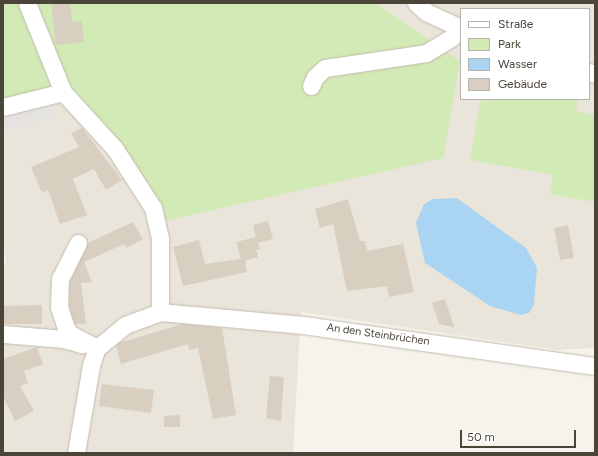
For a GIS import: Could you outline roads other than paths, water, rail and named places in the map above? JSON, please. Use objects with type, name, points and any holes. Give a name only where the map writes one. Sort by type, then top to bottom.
[{"type":"street","points":[[27,3],[63,92],[115,149],[153,208],[160,239],[160,312],[125,325],[97,348],[91,365],[76,453]]},
{"type":"street","points":[[421,8],[460,28]]},
{"type":"street","points":[[310,86],[315,77],[325,68],[426,53],[451,38],[460,29]]},
{"type":"street","points":[[3,107],[63,92]]},
{"type":"street","points":[[78,242],[60,279],[59,307],[62,322],[69,332],[97,348]]},
{"type":"street","name":"An den Steinbrüchen","points":[[160,312],[304,325],[595,366]]},
{"type":"street","points":[[3,334],[64,340],[97,348]]},
{"type":"street","points":[[3,344],[24,336]]},
{"type":"water","points":[[457,198],[526,248],[537,268],[534,304],[529,313],[521,315],[490,306],[425,263],[416,223],[424,204],[433,199]]}]
